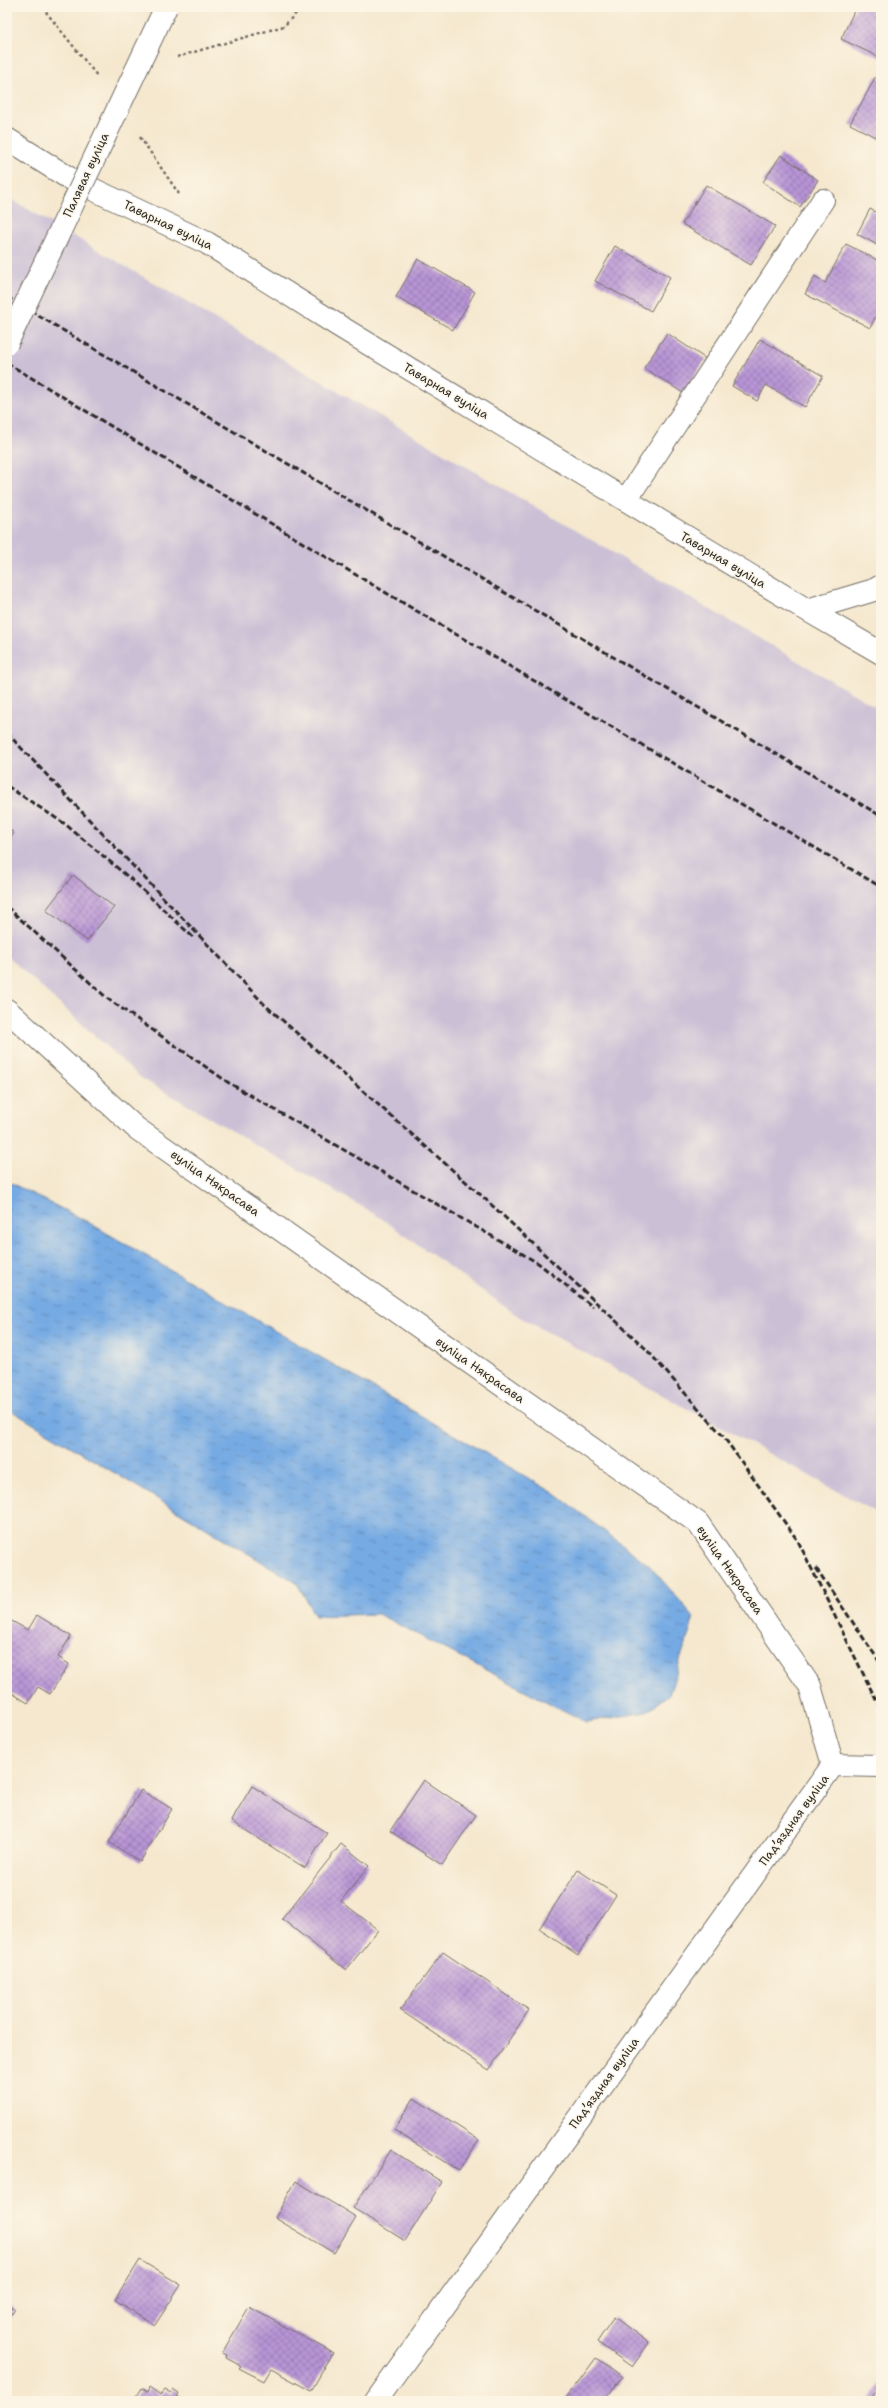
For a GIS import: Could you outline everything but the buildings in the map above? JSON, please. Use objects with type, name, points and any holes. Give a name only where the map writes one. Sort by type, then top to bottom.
[{"type":"street","name":"Палявая вуліца","points":[[7,343],[166,7]]},
{"type":"street","name":"Таварная вуліца","points":[[7,140],[69,178],[207,243],[339,326],[807,610],[881,653]]},
{"type":"street","points":[[626,500],[823,200]]},
{"type":"street","points":[[807,610],[874,590],[881,586]]},
{"type":"street","name":"вуліца Някрасава","points":[[7,1010],[136,1128],[698,1523],[810,1686],[833,1765]]},
{"type":"street","points":[[833,1765],[881,1766]]},
{"type":"street","name":"Падʼяздная вуліца","points":[[376,2401],[833,1765]]},
{"type":"path","points":[[173,58],[188,56],[284,26],[302,7]]},
{"type":"path","points":[[94,72],[102,70]]},
{"type":"shaded area","points":[[7,197],[881,710],[881,1515],[518,1316],[378,1216],[141,1078],[7,956]]},
{"type":"water","points":[[7,1181],[86,1221],[554,1493],[649,1565],[694,1617],[669,1695],[646,1712],[586,1722],[378,1614],[315,1616],[297,1583],[7,1408]]},
{"type":"railway","points":[[7,297],[881,816]]},
{"type":"railway","points":[[7,363],[336,563],[881,887]]},
{"type":"railway","points":[[7,733],[265,1005],[482,1196],[645,1348],[723,1436],[798,1541],[881,1710]]},
{"type":"railway","points":[[7,786],[65,824],[133,881],[195,939]]},
{"type":"railway","points":[[7,907],[108,999],[229,1083],[538,1263],[593,1307]]},
{"type":"railway","points":[[816,1568],[881,1664]]}]
